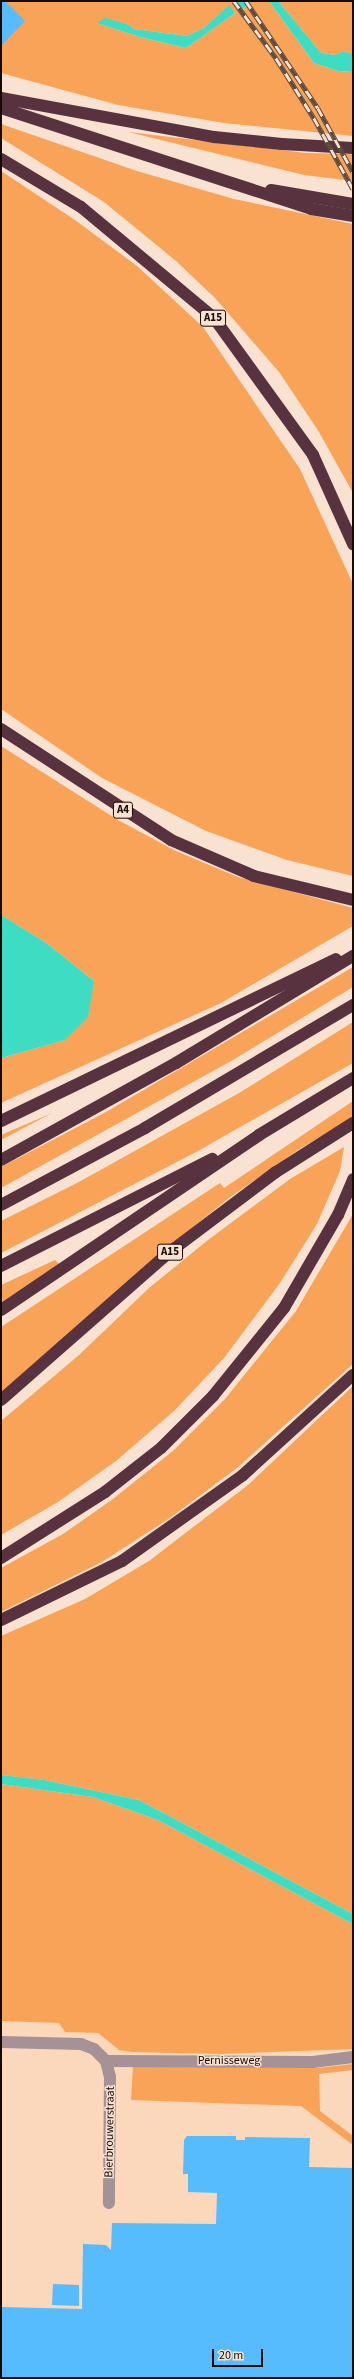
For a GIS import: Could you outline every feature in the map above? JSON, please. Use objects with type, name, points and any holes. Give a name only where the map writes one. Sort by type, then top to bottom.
[{"type":"highway","points":[[1,98],[214,137],[282,144],[353,148]]},
{"type":"highway","points":[[1,108],[311,209],[353,216]]},
{"type":"highway","name":"A15","points":[[1,159],[81,208],[214,318],[313,455],[353,544]]},
{"type":"highway","points":[[234,183],[353,204]]},
{"type":"highway","name":"A4","points":[[1,729],[171,840],[254,876],[353,900]]},
{"type":"highway","points":[[1,1121],[353,951]]},
{"type":"highway","points":[[1,1160],[176,1063],[353,956]]},
{"type":"highway","points":[[1,1205],[152,1124],[353,1006]]},
{"type":"highway","points":[[1,1310],[260,1134],[353,1078]]},
{"type":"highway","name":"A15","points":[[1,1400],[167,1254],[276,1172],[353,1123]]},
{"type":"highway","points":[[1,1266],[260,1134]]},
{"type":"highway","points":[[1,1558],[56,1525],[111,1487],[161,1448],[213,1396],[284,1308],[338,1215],[353,1179]]},
{"type":"highway","points":[[1,1620],[122,1561],[243,1475],[353,1375]]},
{"type":"street","points":[[1,2042],[81,2044],[94,2049],[106,2061]]},
{"type":"street","name":"Pernisseweg","points":[[106,2061],[314,2062],[353,2057]]},
{"type":"street","name":"Bierbrouwerstraat","points":[[106,2061],[110,2077],[109,2203]]},
{"type":"shaded area","points":[[1,1],[238,1],[235,4],[240,11],[252,1],[269,1],[314,63],[338,71],[353,72],[353,136],[224,123],[118,105],[1,73]],"holes":[[[229,6],[235,13],[186,48],[140,37],[97,23],[117,22],[127,24],[134,29],[187,36],[204,28]]]},
{"type":"shaded area","points":[[278,1],[353,1],[353,55],[344,51],[335,55],[321,53]]},
{"type":"shaded area","points":[[1,124],[137,171],[234,199],[353,224],[353,493],[319,432],[279,372],[215,298],[176,261],[104,202],[1,138]]},
{"type":"shaded area","points":[[128,132],[306,153],[353,154],[353,181],[304,175]]},
{"type":"shaded area","points":[[1,171],[75,220],[137,266],[203,327],[300,469],[353,584],[353,876],[287,860],[206,831],[102,778],[1,709]]},
{"type":"shaded area","points":[[1,746],[118,820],[176,851],[238,877],[353,908],[353,926],[221,1003],[1,1103],[1,1058],[65,1040],[94,981],[45,942],[1,915]]},
{"type":"shaded area","points":[[353,967],[353,987],[233,1060],[1,1188],[1,1167],[106,1112]]},
{"type":"shaded area","points":[[353,1022],[353,1063],[198,1151],[1,1253],[1,1221],[77,1183],[239,1093]]},
{"type":"shaded area","points":[[353,1101],[353,1118],[301,1148],[229,1198],[171,1245],[1,1394],[1,1327],[220,1183],[224,1188]]},
{"type":"shaded area","points":[[52,1113],[1,1140],[1,1135]]},
{"type":"shaded area","points":[[344,1147],[340,1171],[317,1224],[280,1283],[224,1358],[174,1411],[116,1461],[58,1502],[1,1535],[1,1421],[79,1355],[149,1288],[208,1240],[290,1179]]},
{"type":"shaded area","points":[[353,1214],[353,1364],[237,1468],[170,1518],[102,1562],[1,1612],[1,1568],[63,1534],[113,1499],[174,1450],[225,1399],[296,1311]]},
{"type":"shaded area","points":[[55,1260],[59,1264],[1,1303],[1,1285]]},
{"type":"shaded area","points":[[353,1386],[353,1914],[139,1800],[44,1780],[1,1775],[1,1636],[85,1599],[149,1561],[248,1485]]},
{"type":"shaded area","points":[[1,1784],[93,1797],[158,1820],[353,1924],[353,2049],[220,2054],[132,2052],[119,2050],[98,2033],[65,2032],[59,2023],[1,2021]]},
{"type":"shaded area","points":[[1,2021],[59,2023],[65,2032],[98,2033],[120,2050],[220,2054],[353,2049],[353,2378],[1,2378]]},
{"type":"shaded area","points":[[353,2064],[353,2070],[319,2074],[320,2111],[353,2136],[353,2145],[301,2106],[131,2100],[133,2066],[318,2068]]},
{"type":"water","points":[[238,1],[252,1],[240,11],[235,4]]},
{"type":"water","points":[[269,1],[278,1],[321,53],[335,55],[344,51],[352,54],[353,72],[338,71],[314,63]]},
{"type":"water","points":[[229,5],[235,13],[186,48],[140,37],[97,23],[105,18],[127,24],[134,29],[187,36],[204,28]]},
{"type":"water","points":[[1,915],[45,942],[94,981],[88,1017],[65,1040],[1,1058]]},
{"type":"water","points":[[1,1775],[44,1780],[139,1800],[353,1914],[353,1924],[158,1820],[93,1797],[1,1784]]},
{"type":"building","points":[[1,1],[5,1],[25,21],[1,46]]},
{"type":"building","points":[[187,2136],[236,2136],[236,2140],[245,2140],[245,2137],[310,2138],[309,2167],[353,2168],[353,2378],[1,2378],[1,2307],[82,2309],[83,2244],[106,2245],[111,2250],[112,2223],[216,2224],[217,2193],[188,2192],[188,2174],[183,2174],[184,2140]]},
{"type":"building","points":[[53,2284],[79,2285],[79,2306],[52,2305]]},
{"type":"railway","points":[[234,1],[276,58],[314,118],[353,189]]},
{"type":"railway","points":[[246,1],[318,108],[353,172]]}]
